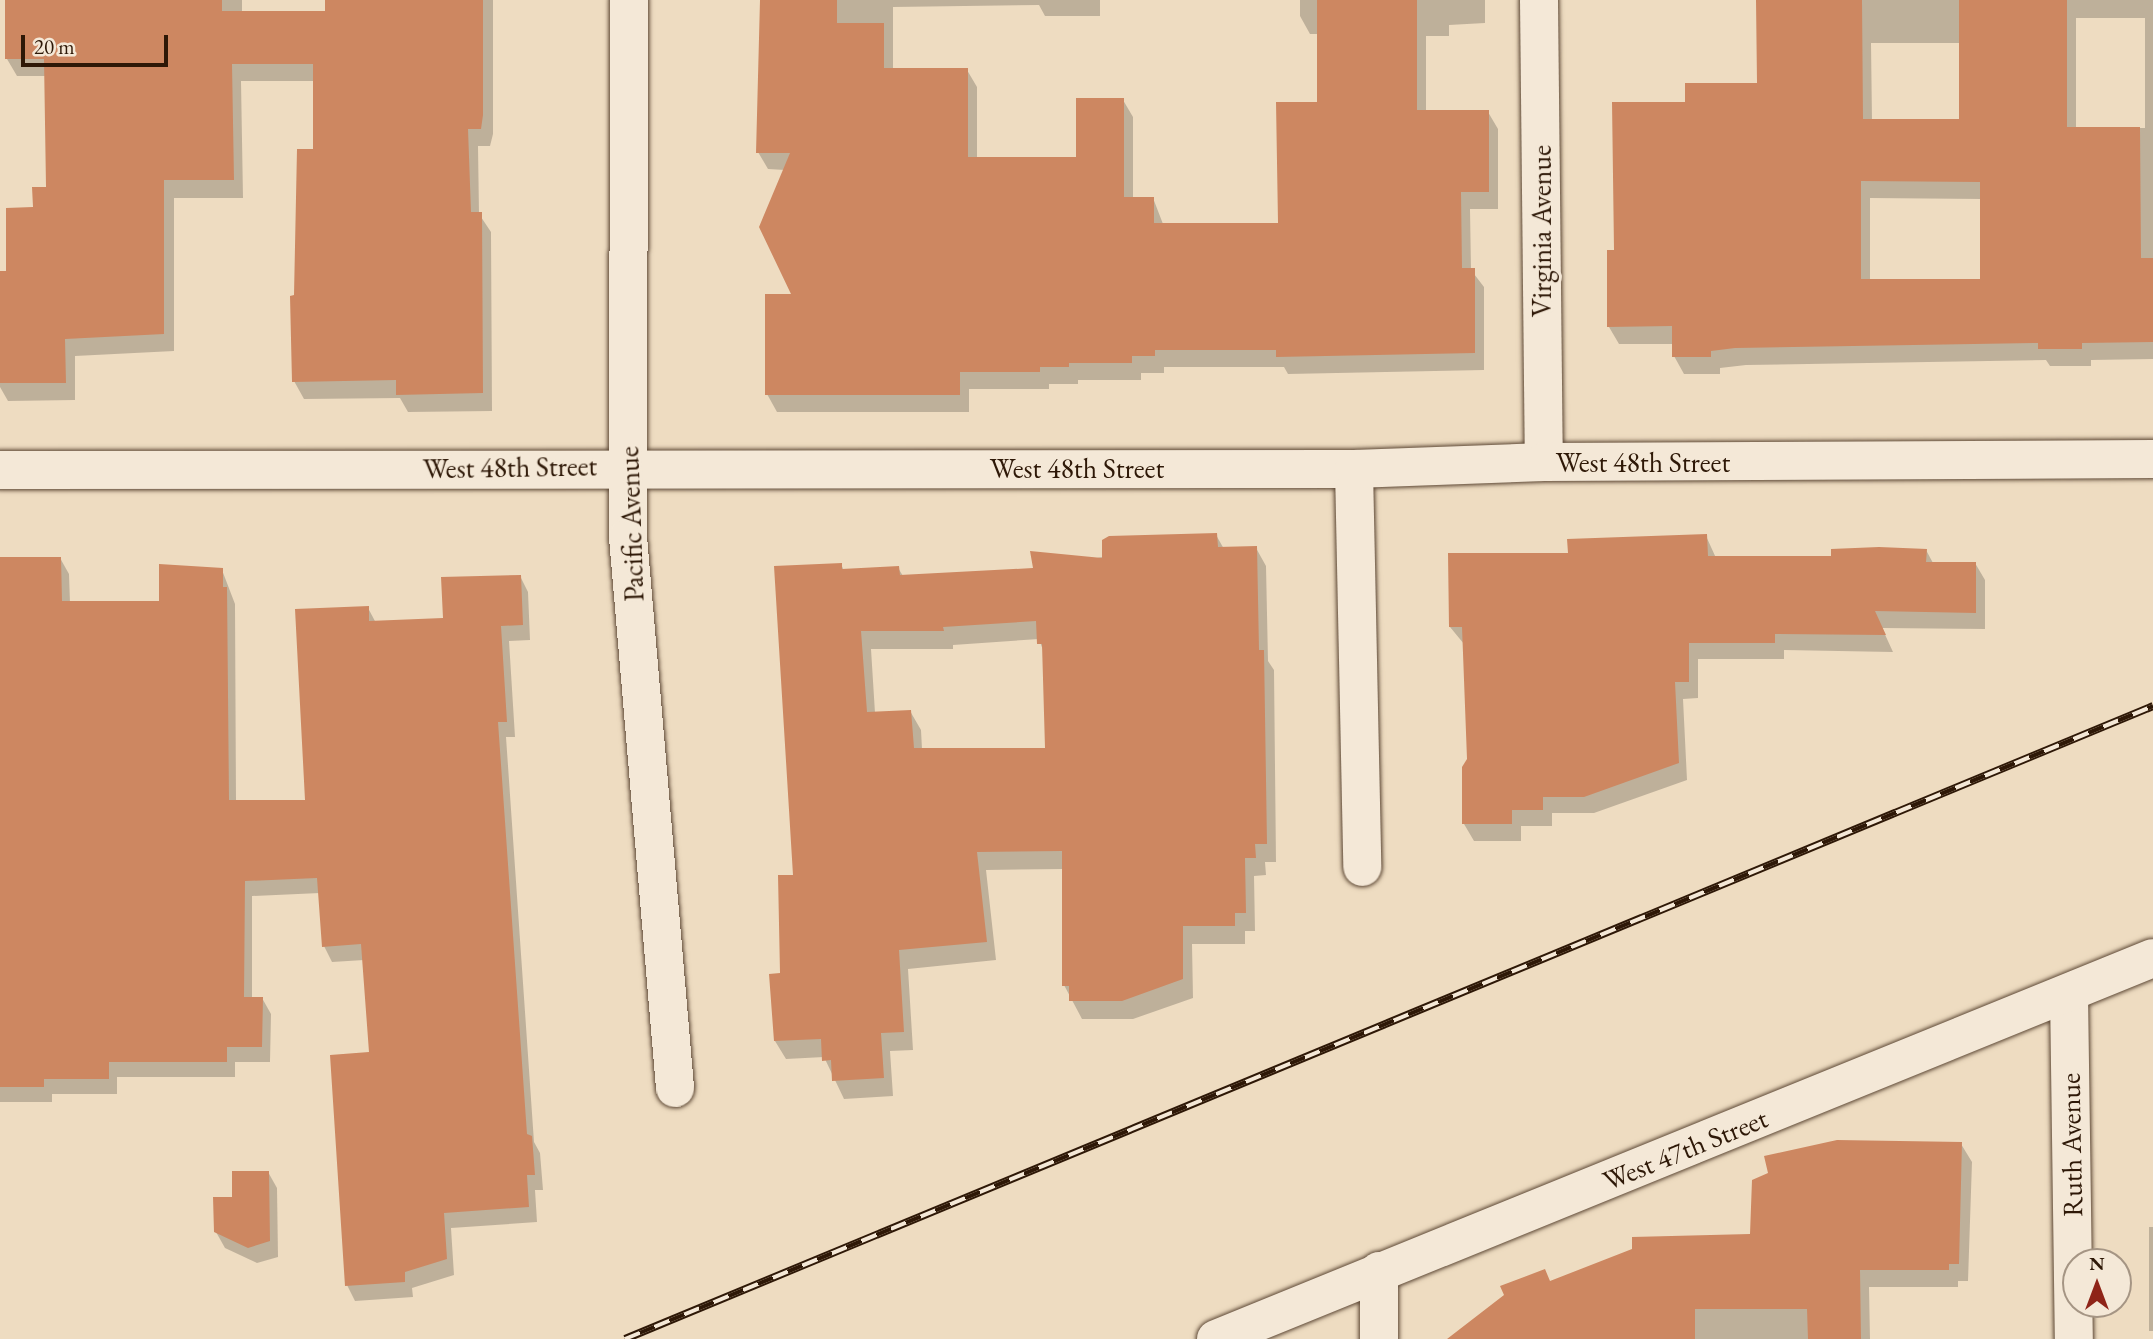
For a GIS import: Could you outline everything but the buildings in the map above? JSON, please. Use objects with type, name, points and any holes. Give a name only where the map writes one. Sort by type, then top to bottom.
[{"type":"street","name":"Pacific Avenue","points":[[629,0],[626,466],[675,1088]]},
{"type":"street","name":"Virginia Avenue","points":[[1539,0],[1544,462]]},
{"type":"street","name":"West 48th Street","points":[[0,470],[626,466],[1354,469],[1544,462],[2153,459]]},
{"type":"street","points":[[1354,469],[1363,867]]},
{"type":"street","name":"West 47th Street","points":[[1216,1339],[1380,1270],[2153,958]]},
{"type":"street","name":"Ruth Avenue","points":[[2069,993],[2074,1339]]},
{"type":"street","points":[[1379,1339],[1380,1270]]},
{"type":"railway","points":[[625,1339],[2153,706]]}]
